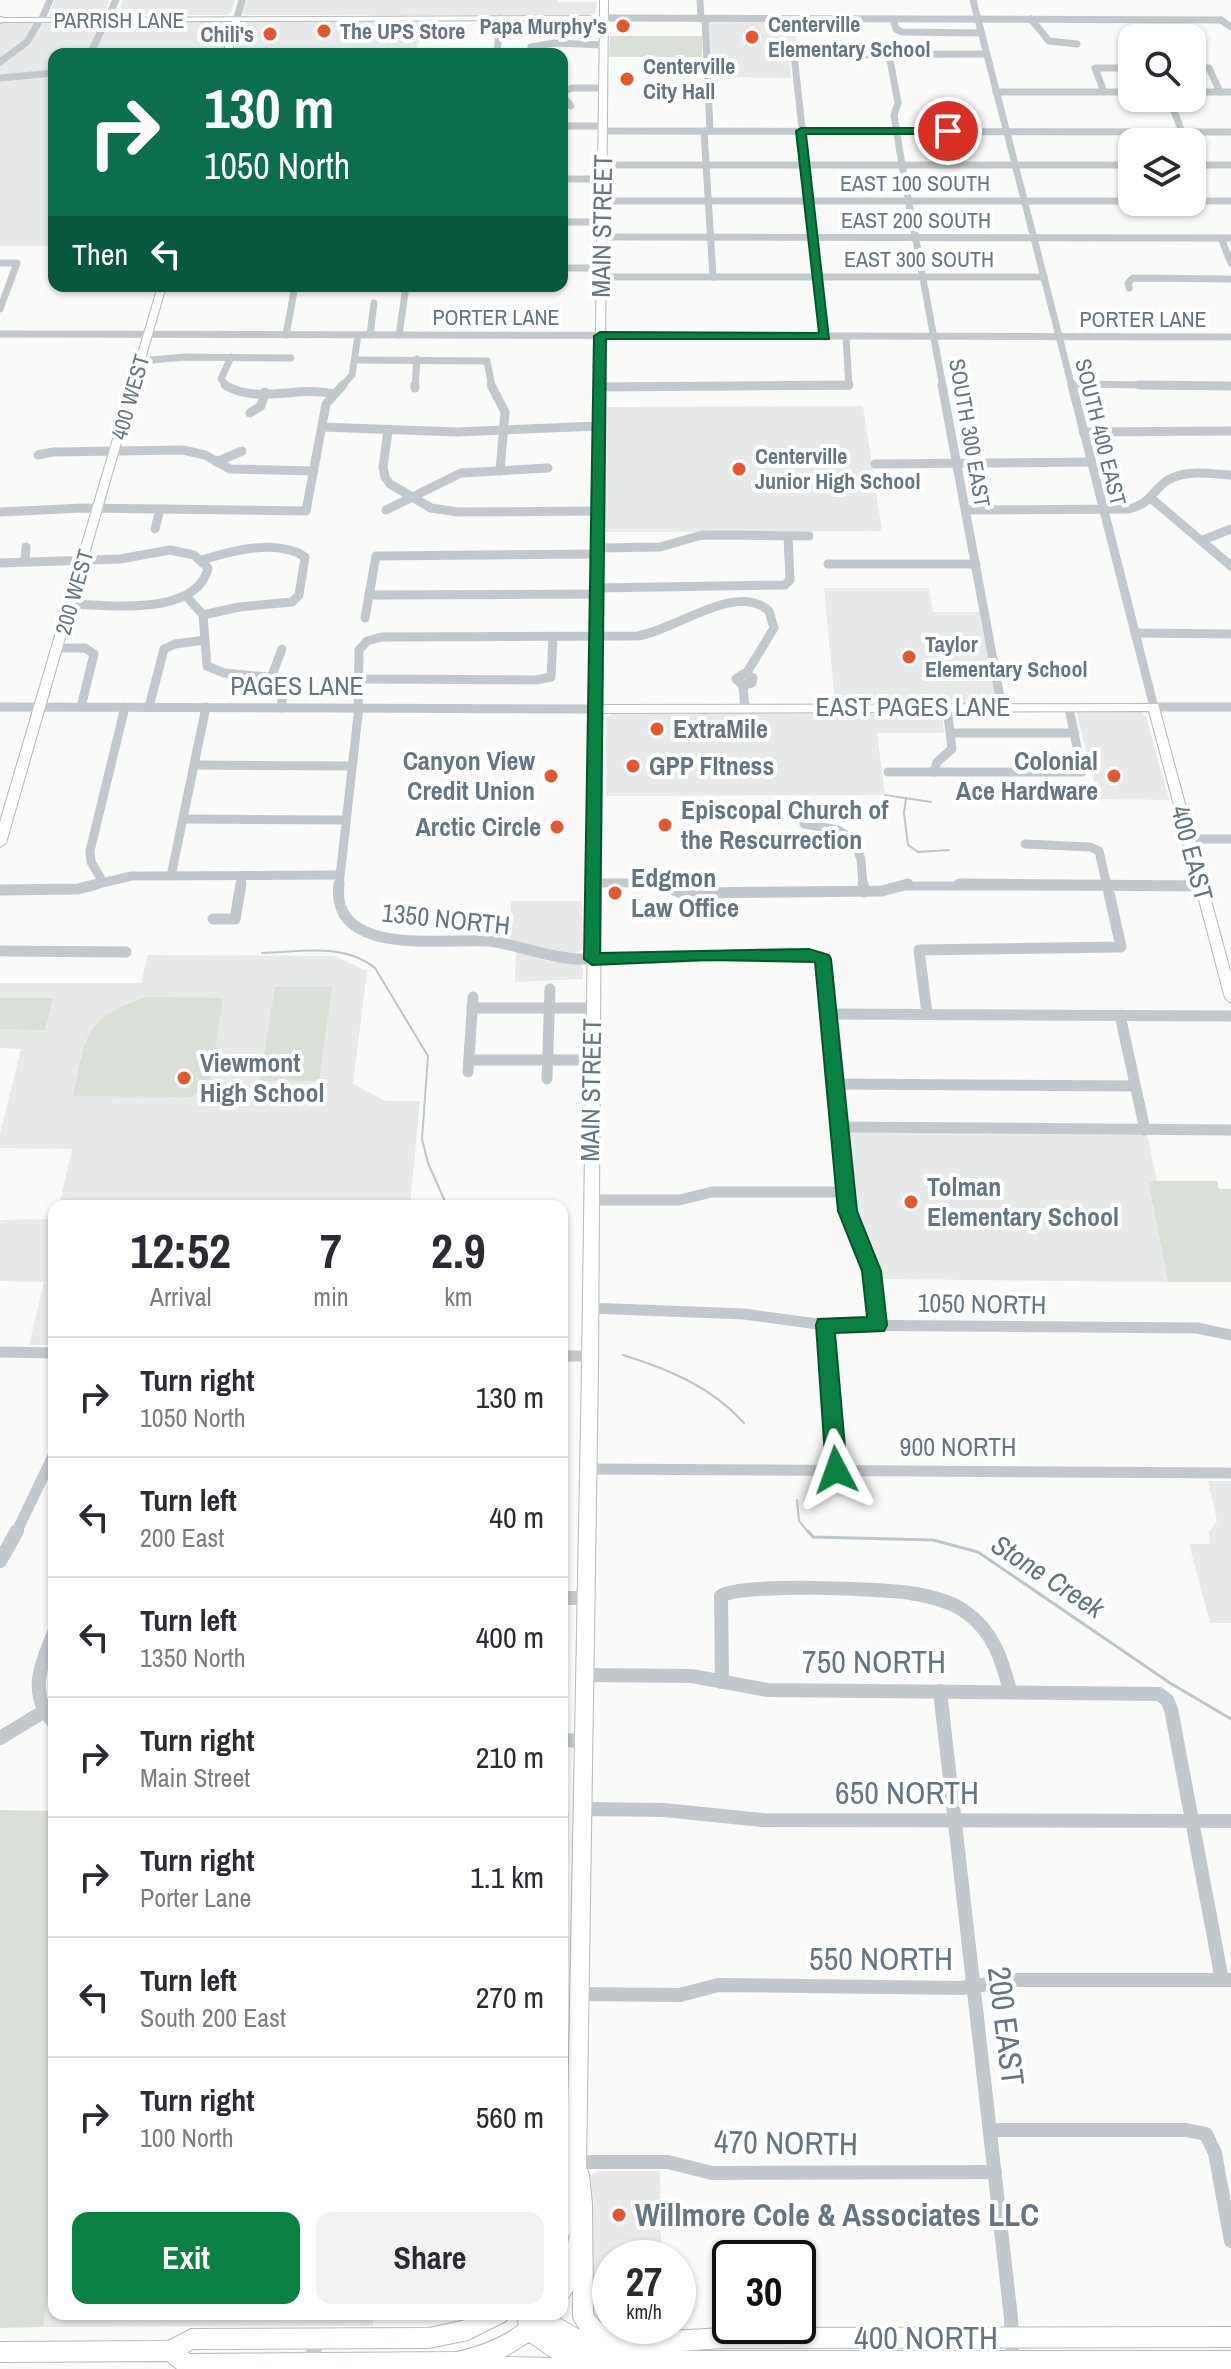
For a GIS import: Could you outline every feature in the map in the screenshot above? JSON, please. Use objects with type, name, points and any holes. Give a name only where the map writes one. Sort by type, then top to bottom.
[{"type":"main road","name":"MAIN STREET","points":[[568,2276],[577,2256],[583,2220],[577,2162],[604,0]]},
{"type":"main road","points":[[229,48],[237,18]]},
{"type":"main road","name":"PARRISH LANE","points":[[0,19],[603,18]]},
{"type":"main road","name":"400 WEST","points":[[98,509],[160,292]]},
{"type":"main road","name":"200 WEST","points":[[40,707],[98,509]]},
{"type":"main road","points":[[0,843],[2,825],[40,707]]},
{"type":"main road","name":"EAST PAGES LANE","points":[[594,709],[1154,707]]},
{"type":"main road","name":"400 EAST","points":[[1154,707],[1201,886],[1226,961],[1231,998]]},
{"type":"main road","name":"MAIN STREET","points":[[568,2202],[577,2162]]},
{"type":"main road","points":[[583,2220],[585,2322],[592,2327]]},
{"type":"main road","points":[[0,2352],[170,2351],[191,2339],[443,2337],[489,2320]]},
{"type":"main road","points":[[170,2351],[187,2364],[316,2366],[442,2363],[470,2360],[495,2352],[533,2320]]},
{"type":"main road","name":"400 NORTH","points":[[537,2320],[565,2353],[587,2360],[662,2366],[1013,2366],[1231,2361]]},
{"type":"main road","name":"400 NORTH","points":[[538,2320],[563,2335],[583,2343],[592,2343]]},
{"type":"main road","name":"400 NORTH","points":[[696,2341],[1231,2337]]},
{"type":"main road","points":[[442,2363],[503,2368],[584,2368],[614,2362]]},
{"type":"street","points":[[0,62],[27,42],[50,0]]},
{"type":"street","points":[[101,48],[116,0]]},
{"type":"street","points":[[700,0],[713,277]]},
{"type":"street","name":"SOUTH 400 EAST","points":[[973,0],[1154,707]]},
{"type":"street","points":[[237,18],[242,1]]},
{"type":"street","points":[[1229,14],[1221,20],[1231,27]]},
{"type":"street","points":[[93,48],[104,23],[111,18]]},
{"type":"street","points":[[498,48],[500,18]]},
{"type":"street","name":"PARRISH LANE","points":[[603,18],[1221,20]]},
{"type":"street","points":[[893,19],[898,31],[981,33]]},
{"type":"street","points":[[1031,19],[1041,37],[1048,42],[1077,44]]},
{"type":"street","points":[[531,47],[549,41],[603,45]]},
{"type":"street","name":"SOUTH 300 EAST","points":[[889,54],[898,103],[894,115],[902,165],[1002,708]]},
{"type":"street","points":[[825,337],[794,55],[986,54]]},
{"type":"street","points":[[1104,92],[1095,68],[1118,68]]},
{"type":"street","points":[[1206,68],[1209,68],[1220,92]]},
{"type":"street","points":[[0,80],[48,76]]},
{"type":"street","points":[[568,90],[603,88]]},
{"type":"street","points":[[996,92],[1118,92]]},
{"type":"street","points":[[1206,92],[1231,92]]},
{"type":"street","points":[[568,102],[571,106]]},
{"type":"street","points":[[568,126],[707,131],[1118,132]]},
{"type":"street","points":[[1206,132],[1231,132]]},
{"type":"street","points":[[1206,164],[1231,165]]},
{"type":"street","points":[[602,165],[1118,165]]},
{"type":"street","points":[[568,179],[602,179]]},
{"type":"street","name":"EAST 100 SOUTH","points":[[602,201],[1118,201]]},
{"type":"street","points":[[1206,201],[1231,201]]},
{"type":"street","points":[[568,222],[602,222]]},
{"type":"street","name":"EAST 200 SOUTH","points":[[601,237],[1231,238]]},
{"type":"street","points":[[1221,238],[1231,263]]},
{"type":"street","points":[[0,263],[17,263],[0,309]]},
{"type":"street","name":"EAST 300 SOUTH","points":[[568,269],[713,277],[1044,277]]},
{"type":"street","points":[[1129,288],[1128,283],[1133,278],[1231,279]]},
{"type":"street","points":[[286,335],[295,292]]},
{"type":"street","points":[[399,335],[405,292]]},
{"type":"street","points":[[370,335],[374,303]]},
{"type":"street","name":"PORTER LANE","points":[[0,334],[1231,337]]},
{"type":"street","points":[[0,512],[98,509],[306,511],[326,404],[352,375],[358,335]]},
{"type":"street","points":[[600,387],[849,386],[846,337]]},
{"type":"street","points":[[231,357],[221,374],[222,383],[235,391],[333,394]]},
{"type":"street","points":[[141,361],[291,358]]},
{"type":"street","points":[[415,388],[417,359]]},
{"type":"street","points":[[356,360],[487,361],[492,392],[505,411],[500,471]]},
{"type":"street","points":[[1071,384],[1231,386]]},
{"type":"street","points":[[250,413],[261,406],[265,392]]},
{"type":"street","points":[[322,427],[388,432],[598,426]]},
{"type":"street","points":[[1083,432],[1231,431]]},
{"type":"street","points":[[388,432],[383,467],[385,477],[390,484],[431,508],[458,512],[598,511]]},
{"type":"street","points":[[38,455],[53,452],[183,450],[205,455],[230,469],[314,471]]},
{"type":"street","points":[[216,462],[242,451]]},
{"type":"street","points":[[875,464],[1091,462]]},
{"type":"street","points":[[386,510],[461,473],[548,468]]},
{"type":"street","points":[[966,510],[1137,508],[1153,500],[1168,480],[1185,476],[1231,475]]},
{"type":"street","points":[[1153,500],[1231,566]]},
{"type":"street","points":[[155,529],[160,509]]},
{"type":"street","points":[[1203,540],[1231,529]]},
{"type":"street","points":[[365,618],[374,562],[376,556],[386,554],[597,551],[660,547],[702,535],[809,536]]},
{"type":"street","points":[[369,595],[781,585],[788,584],[790,580],[788,536]]},
{"type":"street","points":[[25,561],[26,547]]},
{"type":"street","points":[[0,563],[124,559],[170,550],[190,553],[208,568],[207,579],[200,589],[187,597],[161,604],[70,604]]},
{"type":"street","points":[[202,560],[240,550],[296,550],[305,557],[299,595],[292,602],[278,606],[239,607],[203,615]]},
{"type":"street","points":[[828,564],[976,564]]},
{"type":"street","points":[[187,597],[203,615],[206,663],[212,670],[272,675],[284,685],[281,708]]},
{"type":"street","points":[[0,890],[71,889],[132,876],[338,875],[359,708],[356,679],[359,650],[367,641],[382,637],[649,634],[727,603],[757,604],[771,614],[774,624],[771,639],[749,659],[744,679],[745,708]]},
{"type":"street","points":[[1135,633],[1231,634]]},
{"type":"street","points":[[356,679],[536,680],[551,677],[553,637]]},
{"type":"street","points":[[149,707],[164,649],[175,644],[205,640]]},
{"type":"street","points":[[57,648],[85,648],[94,654],[81,707]]},
{"type":"street","points":[[272,675],[282,649]]},
{"type":"street","name":"PAGES LANE","points":[[0,707],[594,709]]},
{"type":"street","points":[[103,882],[91,862],[90,851],[125,707]]},
{"type":"street","points":[[171,876],[206,707]]},
{"type":"street","points":[[934,772],[937,762],[952,749],[947,707]]},
{"type":"street","name":"EAST PAGES LANE","points":[[1154,707],[1231,707]]},
{"type":"street","points":[[888,772],[1079,773],[1083,770],[1069,708]]},
{"type":"street","points":[[952,733],[1075,733]]},
{"type":"street","points":[[194,765],[352,766]]},
{"type":"street","points":[[183,819],[345,820]]},
{"type":"street","points":[[804,824],[835,828],[854,836],[859,848],[864,892]]},
{"type":"street","points":[[1188,839],[1231,839]]},
{"type":"street","points":[[927,1014],[919,950],[1121,947],[1102,855],[1097,849],[1025,844]]},
{"type":"street","name":"1350 NORTH","points":[[338,875],[338,905],[355,926],[375,936],[397,940],[495,942],[547,956],[592,959],[681,954],[821,957],[825,965],[829,1014]]},
{"type":"street","points":[[213,919],[235,919],[242,876]]},
{"type":"street","points":[[593,883],[654,883],[681,893],[864,892],[886,891],[909,884],[1201,886]]},
{"type":"street","points":[[0,951],[126,952]]},
{"type":"street","points":[[547,1079],[550,989]]},
{"type":"street","points":[[591,1060],[469,1066],[473,1002],[592,1008]]},
{"type":"street","points":[[877,1325],[872,1271],[851,1224],[846,1192],[829,1014],[1231,1016]]},
{"type":"street","points":[[1120,1015],[1145,1130]]},
{"type":"street","points":[[836,1084],[1135,1086]]},
{"type":"street","points":[[840,1127],[1231,1130]]},
{"type":"street","points":[[590,1200],[679,1200],[712,1192],[846,1192]]},
{"type":"street","name":"1050 NORTH","points":[[589,1308],[753,1314],[825,1325],[1197,1328],[1231,1335]]},
{"type":"street","points":[[825,1325],[836,1470]]},
{"type":"street","points":[[0,1352],[48,1353]]},
{"type":"street","points":[[568,1356],[589,1356]]},
{"type":"street","points":[[0,1561],[32,1505],[48,1468]]},
{"type":"street","name":"900 NORTH","points":[[588,1469],[1231,1473]]},
{"type":"street","points":[[722,1682],[721,1596],[734,1590],[897,1590],[930,1595],[958,1607],[975,1620],[996,1645],[1006,1667],[1010,1691]]},
{"type":"street","points":[[568,1598],[586,1598]]},
{"type":"street","points":[[48,1649],[37,1678],[43,1712],[48,1717]]},
{"type":"street","name":"750 NORTH","points":[[585,1675],[692,1676],[767,1690],[1148,1692],[1164,1696],[1171,1709],[1192,1822]]},
{"type":"street","name":"200 EAST","points":[[940,1691],[991,2130],[1013,2366]]},
{"type":"street","points":[[0,1738],[43,1712]]},
{"type":"street","points":[[568,1740],[584,1741]]},
{"type":"street","name":"650 NORTH","points":[[583,1809],[664,1810],[762,1820],[1231,1821]]},
{"type":"street","points":[[1192,1822],[1226,1980]]},
{"type":"street","name":"550 NORTH","points":[[580,1994],[680,1995],[718,1985],[974,1987],[1016,1980],[1226,1980]]},
{"type":"street","points":[[991,2130],[1186,2130],[1206,2134],[1215,2153],[1231,2241]]},
{"type":"street","name":"470 NORTH","points":[[577,2162],[668,2162],[712,2173],[995,2172]]},
{"type":"street","points":[[316,2366],[319,2338]]},
{"type":"street","points":[[653,2344],[662,2366]]},
{"type":"shaded area","points":[[55,0],[109,1],[105,12],[100,15],[55,15],[50,12]]},
{"type":"shaded area","points":[[122,0],[235,0],[231,13],[227,15],[168,15],[123,13],[120,11]]},
{"type":"shaded area","points":[[246,0],[597,2],[595,13],[590,15],[248,15],[242,13]]},
{"type":"shaded area","name":"Centerville Elementary School","points":[[708,21],[794,21],[798,53],[789,56],[791,78],[710,77]]},
{"type":"shaded area","points":[[220,22],[229,29],[224,48],[48,48],[48,246],[0,246],[0,23]]},
{"type":"shaded area","points":[[247,22],[435,22],[432,37],[418,43],[418,48],[234,48]]},
{"type":"shaded area","points":[[610,36],[702,36],[702,57],[609,57]]},
{"type":"shaded area","name":"Centerville Junior High School","points":[[863,406],[882,531],[605,532],[605,407]]},
{"type":"shaded area","name":"Taylor Elementary School","points":[[824,588],[929,588],[933,612],[979,612],[998,703],[835,703]]},
{"type":"shaded area","points":[[1076,711],[1141,711],[1146,717],[1169,800],[1098,799]]},
{"type":"shaded area","points":[[942,712],[944,733],[877,733],[885,795],[606,796],[606,718],[612,714]]},
{"type":"shaded area","points":[[511,901],[582,901],[583,950],[571,955],[509,941]]},
{"type":"shaded area","points":[[516,952],[547,961],[579,964],[583,968],[583,979],[515,982]]},
{"type":"shaded area","name":"Viewmont High School","points":[[148,955],[334,956],[367,971],[353,1084],[386,1101],[420,1101],[411,1200],[60,1200],[72,1149],[0,1148],[0,1133],[21,1049],[0,1048],[0,983],[141,983]]},
{"type":"shaded area","points":[[275,987],[332,987],[319,1081],[260,1081]]},
{"type":"shaded area","points":[[145,997],[223,998],[209,1087],[190,1097],[73,1096],[90,1033],[109,1014]]},
{"type":"shaded area","points":[[0,998],[53,998],[45,1030],[0,1029]]},
{"type":"shaded area","points":[[849,1133],[1147,1134],[1157,1181],[1148,1182],[1168,1282],[880,1279],[853,1209]]},
{"type":"shaded area","points":[[1148,1181],[1217,1181],[1219,1189],[1231,1189],[1231,1282],[1168,1282]]},
{"type":"shaded area","points":[[48,1219],[48,1345],[29,1345],[44,1282],[0,1281],[1,1220]]},
{"type":"shaded area","points":[[1208,1481],[1231,1481],[1231,1623],[1210,1623],[1189,1544],[1210,1544],[1209,1532],[1217,1521]]},
{"type":"shaded area","points":[[0,1810],[48,1811],[48,2296],[43,2327],[0,2328]]},
{"type":"shaded area","points":[[598,2171],[660,2171],[661,2240],[592,2240],[592,2322],[591,2322],[589,2176]]},
{"type":"shaded area","points":[[48,2296],[48,2320],[373,2320],[373,2326],[43,2327]]},
{"type":"waterway","points":[[885,795],[906,798]]},
{"type":"waterway","points":[[906,798],[931,802]]},
{"type":"waterway","points":[[906,798],[904,813],[908,845],[918,852],[949,850]]},
{"type":"waterway","name":"Stone Creek","points":[[262,953],[321,950],[349,955],[375,968],[428,1056],[422,1139],[428,1163],[444,1200]]},
{"type":"waterway","name":"Stone Creek","points":[[623,1355],[656,1366],[704,1389],[744,1423]]},
{"type":"waterway","name":"Stone Creek","points":[[797,1500],[799,1521],[809,1533]]},
{"type":"waterway","name":"Stone Creek","points":[[808,1531],[813,1537],[933,1540],[978,1552],[1170,1683],[1231,1719]]},
{"type":"place","name":"Papa Murphy's","points":[[623,26]]},
{"type":"place","name":"The UPS Store","points":[[324,31]]},
{"type":"place","name":"Chili's","points":[[270,34]]},
{"type":"place","name":"Centerville Elementary School","points":[[752,37]]},
{"type":"place","name":"Centerville City Hall","points":[[627,79]]},
{"type":"place","name":"Centerville Junior High School","points":[[739,469]]},
{"type":"place","name":"Taylor Elementary School","points":[[909,657]]},
{"type":"place","name":"ExtraMile","points":[[657,729]]},
{"type":"place","name":"GPP FItness","points":[[633,766]]},
{"type":"place","name":"Canyon View Credit Union","points":[[551,776]]},
{"type":"place","name":"Colonial Ace Hardware","points":[[1114,776]]},
{"type":"place","name":"Episcopal Church of the Rescurrection","points":[[665,825]]},
{"type":"place","name":"Arctic Circle","points":[[557,827]]},
{"type":"place","name":"Edgmon Law Office","points":[[615,893]]},
{"type":"place","name":"Viewmont High School","points":[[184,1078]]},
{"type":"place","name":"Tolman Elementary School","points":[[911,1202]]},
{"type":"place","name":"Willmore Cole & Associates LLC","points":[[619,2215]]},
{"type":"route","points":[[836,1470],[825,1325],[877,1325],[872,1271],[848,1211],[823,959],[817,955],[707,954],[592,959],[600,336],[825,337],[801,131],[948,131]]}]
